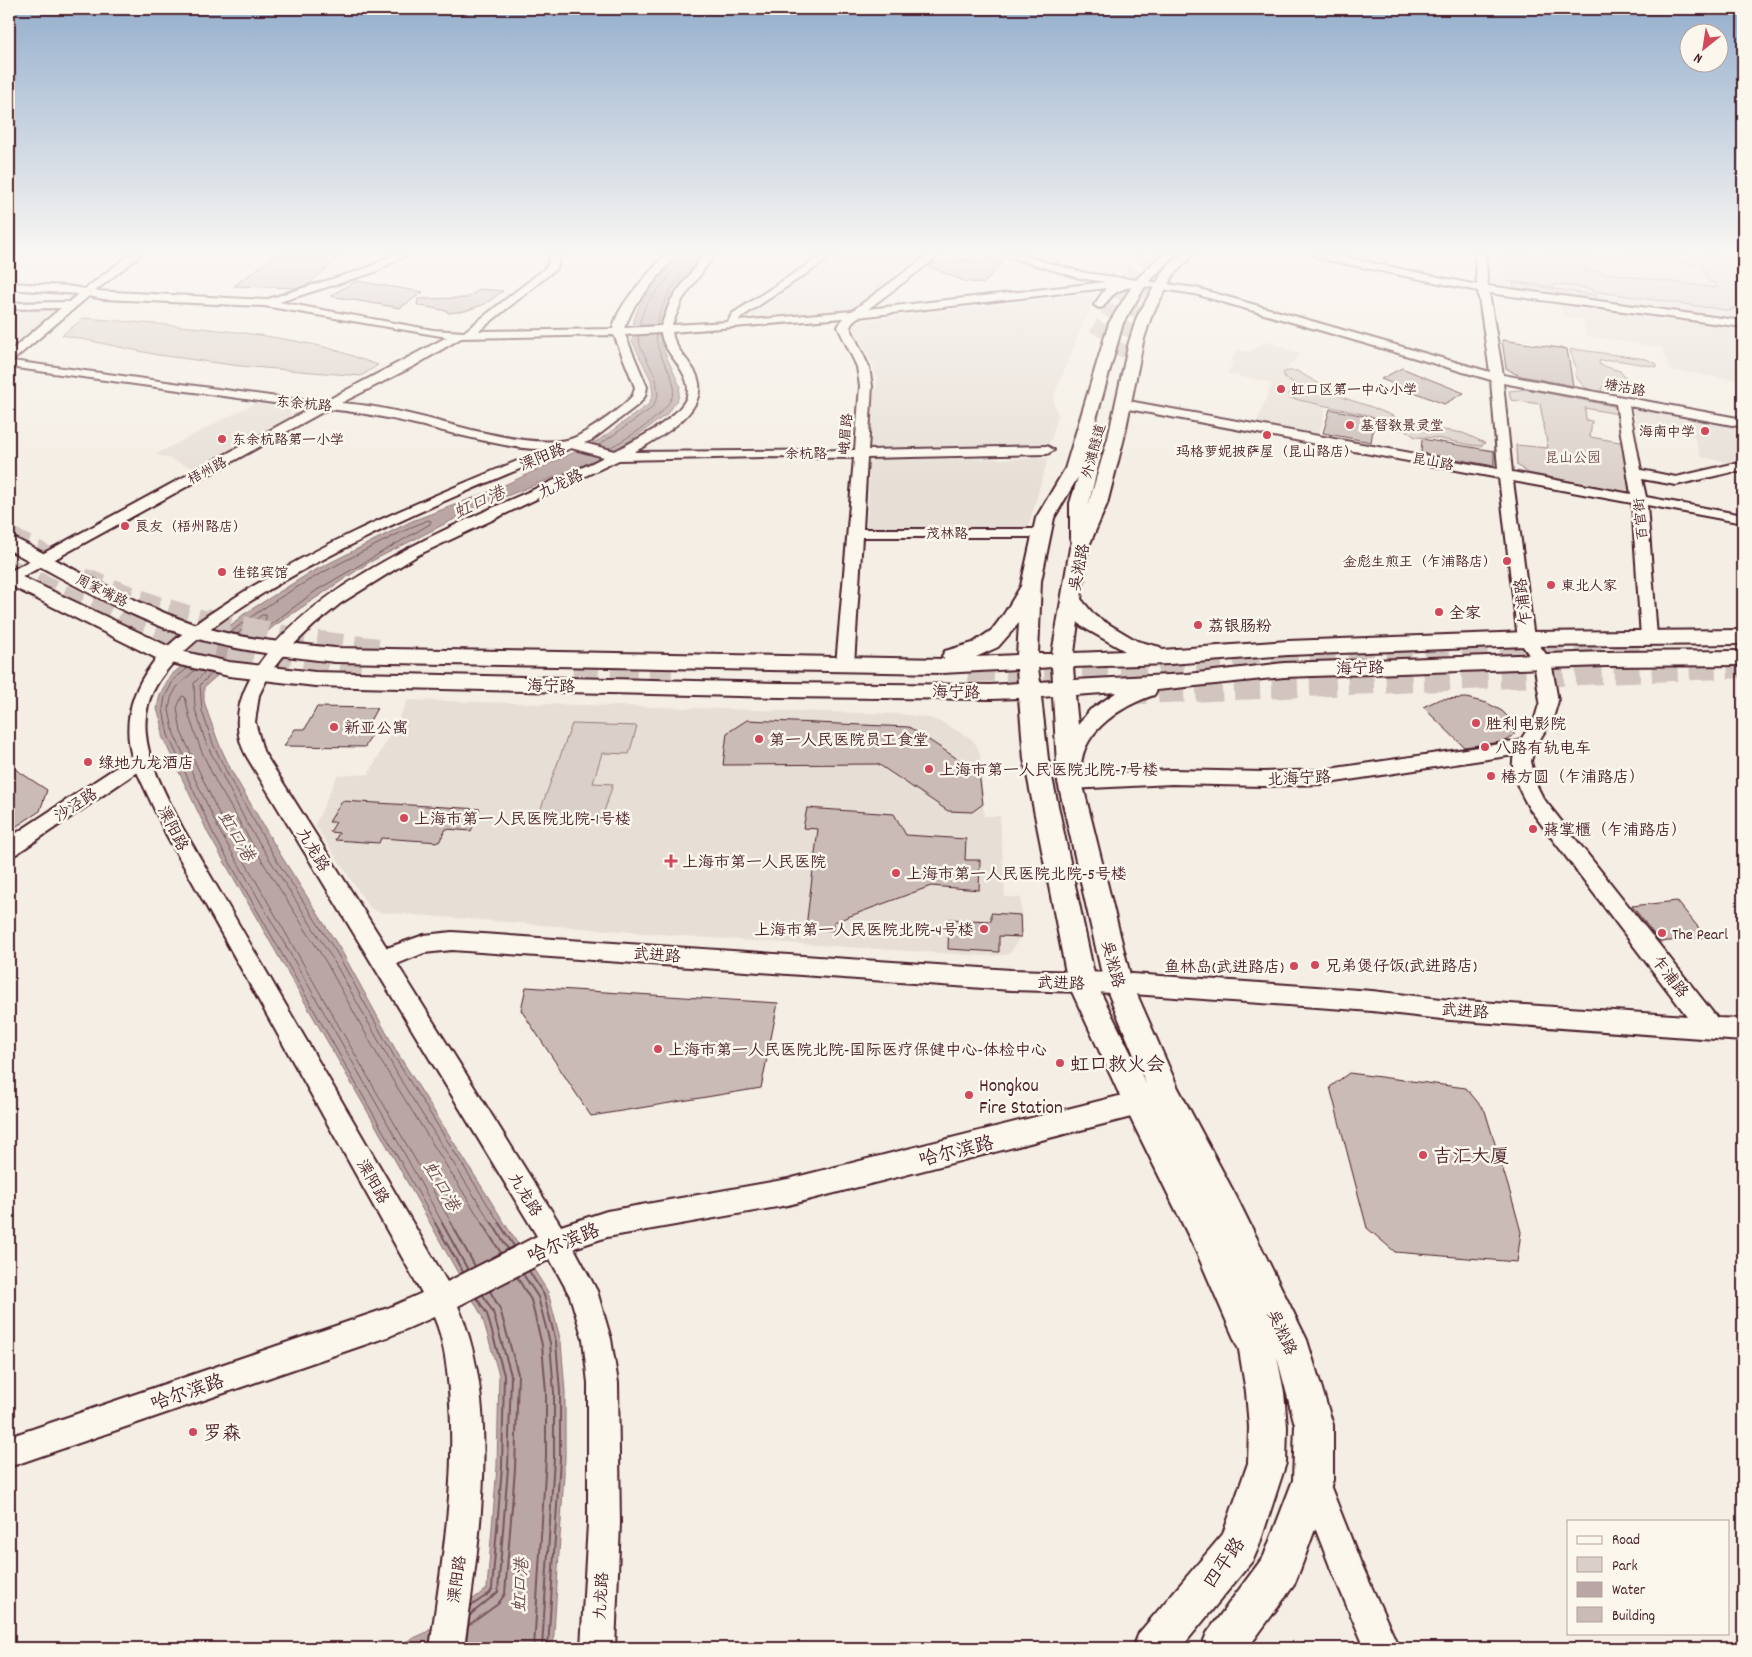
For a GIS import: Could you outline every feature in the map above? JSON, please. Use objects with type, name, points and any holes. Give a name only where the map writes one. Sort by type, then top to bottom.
[{"type":"main road","name":"吴淞路","points":[[1113,332],[1074,469],[1052,506],[1041,533],[1031,581],[1027,662],[1036,759],[1082,983],[1139,1103],[1208,1239],[1257,1349],[1267,1410],[1267,1463]]},
{"type":"main road","name":"吴淞路","points":[[1140,332],[1116,438],[1098,504],[1079,548],[1062,660],[1069,775],[1118,984],[1167,1098],[1226,1212],[1294,1353],[1314,1425],[1313,1480]]},
{"type":"main road","points":[[1084,377],[1092,352]]},
{"type":"main road","name":"外滩隧道","points":[[1079,548],[1079,503],[1096,442],[1116,355]]},
{"type":"main road","name":"外滩隧道","points":[[1052,506],[1057,455]]},
{"type":"main road","name":"周家嘴路","points":[[9,543],[163,619],[204,633]]},
{"type":"main road","name":"周家嘴路","points":[[9,578],[175,657]]},
{"type":"main road","points":[[900,666],[961,655],[992,642],[1005,630],[1031,581]]},
{"type":"main road","points":[[1071,599],[1088,621],[1130,646],[1170,657]]},
{"type":"main road","name":"海宁路","points":[[204,633],[258,645],[335,655],[900,666],[1170,657],[1288,648],[1526,639],[1743,637]]},
{"type":"main road","name":"海宁路","points":[[175,657],[229,670],[315,679],[416,683],[779,690],[1030,691],[1188,681],[1284,670],[1542,661],[1743,658]]},
{"type":"main road","points":[[1069,775],[1074,746],[1083,731],[1112,706],[1139,692],[1188,681]]},
{"type":"main road","name":"四平路","points":[[1154,1648],[1239,1546],[1267,1463]]},
{"type":"main road","points":[[1222,1648],[1279,1570],[1313,1480]]},
{"type":"street","points":[[10,357],[39,332]]},
{"type":"street","points":[[429,332],[463,335],[571,332]]},
{"type":"street","name":"梧州路","points":[[9,578],[76,539],[467,332]]},
{"type":"street","name":"溧阳路","points":[[447,1648],[464,1518],[468,1445],[463,1384],[454,1334],[450,1295],[173,829],[142,760],[137,736],[139,703],[152,675],[204,633],[229,607],[267,584],[340,544],[445,497],[596,450],[587,437],[639,396],[641,387],[624,332]]},
{"type":"street","name":"九龙路","points":[[598,1648],[604,1523],[603,1383],[597,1339],[583,1291],[542,1248],[382,961],[254,752],[248,733],[246,715],[250,699],[261,673],[281,648],[313,616],[383,568],[596,450],[670,422],[684,411],[692,399],[693,381],[665,332]]},
{"type":"street","name":"峨眉路","points":[[844,665],[859,453],[865,397],[865,375],[856,349],[847,332]]},
{"type":"street","name":"塘沽路","points":[[1339,332],[1497,378],[1743,423]]},
{"type":"street","name":"乍浦路","points":[[1490,332],[1497,378],[1506,475],[1526,639],[1542,661],[1549,701],[1544,718],[1523,754],[1522,768],[1526,784],[1533,798],[1710,1027]]},
{"type":"street","name":"东余杭路","points":[[10,357],[283,402],[326,405],[389,414],[524,444],[596,450]]},
{"type":"street","name":"百官街","points":[[1622,402],[1639,500],[1649,637]]},
{"type":"street","name":"昆山路","points":[[1123,404],[1743,519]]},
{"type":"street","name":"余杭路","points":[[596,450],[1057,455]]},
{"type":"street","points":[[1635,473],[1676,481],[1732,468],[1743,468]]},
{"type":"street","name":"茂林路","points":[[854,533],[1041,533]]},
{"type":"street","name":"北海宁路","points":[[1069,775],[1263,779],[1322,777],[1526,747]]},
{"type":"street","name":"沙泾路","points":[[9,848],[142,760]]},
{"type":"street","name":"武进路","points":[[382,961],[402,949],[419,944],[452,941],[1082,983],[1372,1000],[1450,1010],[1743,1030]]},
{"type":"street","name":"哈尔滨路","points":[[9,1452],[390,1322],[450,1295],[542,1248],[580,1231],[607,1224],[788,1192],[1139,1103]]},
{"type":"street","name":"吴淞路","points":[[1313,1480],[1347,1569],[1382,1648]]},
{"type":"shaded area","points":[[9,332],[33,332],[10,352]]},
{"type":"shaded area","points":[[855,332],[1080,332],[1054,395],[1054,404],[1058,415],[1051,440],[1043,450],[876,453],[869,446],[872,402],[877,382],[873,365]]},
{"type":"shaded area","points":[[1585,332],[1743,332],[1743,381],[1670,370],[1662,348],[1586,335]]},
{"type":"shaded area","name":"虹口区第一中心小学","points":[[1265,341],[1300,354],[1283,374],[1285,378],[1296,384],[1291,390],[1290,398],[1326,407],[1319,436],[1256,424],[1272,383],[1228,374],[1236,350],[1250,352]]},
{"type":"shaded area","name":"东余杭路第一小学","points":[[257,402],[288,406],[291,415],[287,425],[202,471],[156,454]]},
{"type":"shaded area","name":"海南中学","points":[[1632,406],[1743,426],[1743,465],[1701,457],[1694,436],[1638,427]]},
{"type":"shaded area","points":[[869,458],[1048,458],[1027,532],[866,528],[869,495]]},
{"type":"shaded area","name":"上海市第一人民医院","points":[[408,700],[899,714],[926,717],[941,722],[969,737],[976,744],[980,754],[984,816],[1000,816],[1005,897],[1021,898],[1022,934],[1011,952],[1006,955],[985,956],[710,938],[377,912],[369,907],[315,825],[337,776],[369,774]]},
{"type":"green space","points":[[65,332],[239,332],[291,340],[327,348],[378,365],[361,376],[240,366],[158,355],[62,335]]},
{"type":"green space","points":[[1570,350],[1646,359],[1657,364],[1657,367],[1616,360],[1599,361],[1600,365],[1620,371],[1630,384],[1628,387],[1605,386],[1601,388],[1602,392],[1593,391],[1583,385],[1575,375],[1576,368]]},
{"type":"green space","points":[[1297,371],[1344,398],[1417,426],[1463,433],[1485,443],[1481,446],[1436,438],[1415,437],[1407,431],[1386,427],[1372,416],[1290,398],[1289,394],[1296,384],[1285,378],[1283,373]]},
{"type":"green space","name":"昆山公园","points":[[1526,389],[1618,407],[1618,414],[1585,408],[1586,420],[1592,421],[1590,437],[1626,443],[1633,492],[1619,494],[1600,487],[1528,473],[1517,465],[1516,445],[1548,448],[1540,404],[1511,400],[1509,391]]},
{"type":"green space","points":[[572,724],[637,726],[629,754],[602,753],[593,783],[613,784],[601,821],[537,819]]},
{"type":"water","name":"虹口港","points":[[633,332],[660,332],[662,347],[680,386],[678,399],[666,415],[621,447],[597,460],[474,509],[368,563],[274,626],[204,687],[204,701],[208,714],[232,772],[280,854],[342,952],[398,1054],[548,1292],[561,1342],[565,1392],[565,1458],[553,1648],[391,1648],[425,1633],[487,1589],[497,1467],[499,1375],[482,1316],[209,835],[162,736],[162,724],[157,709],[160,694],[170,676],[244,614],[308,574],[412,521],[494,490],[573,453],[599,440],[649,404],[653,394],[651,380],[632,341]]},
{"type":"building","points":[[1502,340],[1567,349],[1573,386],[1521,376],[1506,368]]},
{"type":"building","points":[[1402,368],[1464,393],[1444,404],[1381,379]]},
{"type":"building","name":"基督教景灵堂","points":[[1330,409],[1375,418],[1371,442],[1323,433]]},
{"type":"building","points":[[1422,439],[1494,451],[1494,466],[1421,453]]},
{"type":"building","name":"胜利电影院","points":[[1466,698],[1487,703],[1502,711],[1512,721],[1515,728],[1514,735],[1508,740],[1501,742],[1464,747],[1423,707],[1440,699]]},
{"type":"building","name":"新亚公寓","points":[[317,707],[377,708],[365,730],[374,730],[365,747],[284,746],[295,729],[305,729]]},
{"type":"building","name":"上海市第一人民医院北院-7号楼","points":[[747,720],[909,727],[979,773],[983,804],[972,812],[948,811],[878,764],[723,765],[727,733]]},
{"type":"building","points":[[9,765],[47,790],[40,811],[9,831]]},
{"type":"building","name":"上海市第一人民医院北院-1号楼","points":[[342,801],[480,809],[471,831],[446,829],[439,842],[381,838],[379,843],[335,840],[339,833],[330,832],[336,822],[329,822]]},
{"type":"building","name":"上海市第一人民医院北院-5号楼","points":[[807,808],[894,814],[906,835],[966,839],[965,860],[980,860],[979,890],[931,886],[834,922],[834,931],[806,927],[818,829],[803,828]]},
{"type":"building","points":[[1677,901],[1706,937],[1660,942],[1632,906]]},
{"type":"building","name":"上海市第一人民医院北院-4号楼","points":[[991,913],[1020,915],[1021,937],[999,936],[999,952],[948,949],[949,919],[991,921]]},
{"type":"building","name":"上海市第一人民医院北院-国际医疗保健中心-体检中心","points":[[526,987],[778,1003],[761,1088],[591,1116],[521,1010]]},
{"type":"building","name":"吉汇大厦","points":[[1349,1073],[1466,1088],[1485,1111],[1512,1199],[1521,1232],[1517,1262],[1395,1252],[1367,1228],[1330,1087]]},
{"type":"tunnel","points":[[1116,355],[1126,332]]},
{"type":"tunnel","points":[[9,536],[47,556]]},
{"type":"tunnel","points":[[9,568],[122,622]]},
{"type":"tunnel","points":[[84,578],[155,605],[210,622]]},
{"type":"tunnel","points":[[119,621],[187,649],[305,671],[360,676]]},
{"type":"tunnel","points":[[205,621],[302,642],[378,651]]},
{"type":"tunnel","points":[[968,669],[1041,670],[1644,650]]},
{"type":"tunnel","points":[[573,665],[672,668]]},
{"type":"tunnel","points":[[1120,692],[1743,665]]},
{"type":"place","name":"虹口区第一中心小学","points":[[1281,389]]},
{"type":"place","name":"基督教景灵堂","points":[[1350,425]]},
{"type":"place","name":"海南中学","points":[[1705,431]]},
{"type":"place","name":"玛格萝妮披萨屋（昆山路店）","points":[[1267,435]]},
{"type":"place","name":"东余杭路第一小学","points":[[222,439]]},
{"type":"place","name":"良友（梧州路店）","points":[[125,526]]},
{"type":"place","name":"金彪生煎王（乍浦路店）","points":[[1507,561]]},
{"type":"place","name":"佳铭宾馆","points":[[222,572]]},
{"type":"place","name":"東北人家","points":[[1551,585]]},
{"type":"place","name":"全家","points":[[1439,612]]},
{"type":"place","name":"荔银肠粉","points":[[1198,625]]},
{"type":"place","name":"胜利电影院","points":[[1476,723]]},
{"type":"place","name":"新亚公寓","points":[[334,727]]},
{"type":"place","name":"第一人民医院员工食堂","points":[[759,739]]},
{"type":"place","name":"八路有轨电车","points":[[1485,747]]},
{"type":"place","name":"绿地九龙酒店","points":[[88,762]]},
{"type":"place","name":"上海市第一人民医院北院-7号楼","points":[[929,769]]},
{"type":"place","name":"椿方圆（乍浦路店）","points":[[1491,776]]},
{"type":"place","name":"上海市第一人民医院北院-1号楼","points":[[404,818]]},
{"type":"place","name":"蔣掌櫃（乍浦路店）","points":[[1533,829]]},
{"type":"place","name":"上海市第一人民医院","points":[[671,861]]},
{"type":"place","name":"上海市第一人民医院北院-5号楼","points":[[896,873]]},
{"type":"place","name":"上海市第一人民医院北院-4号楼","points":[[984,929]]},
{"type":"place","name":"The Pearl","points":[[1662,933]]},
{"type":"place","name":"兄弟煲仔饭(武进路店)","points":[[1315,965]]},
{"type":"place","name":"鱼林岛(武进路店)","points":[[1294,966]]},
{"type":"place","name":"上海市第一人民医院北院-国际医疗保健中心-体检中心","points":[[658,1049]]},
{"type":"place","name":"虹口救火会","points":[[1060,1063]]},
{"type":"place","name":"Hongkou Fire Station","points":[[969,1095]]},
{"type":"place","name":"吉汇大厦","points":[[1423,1155]]},
{"type":"place","name":"罗森","points":[[193,1432]]}]
